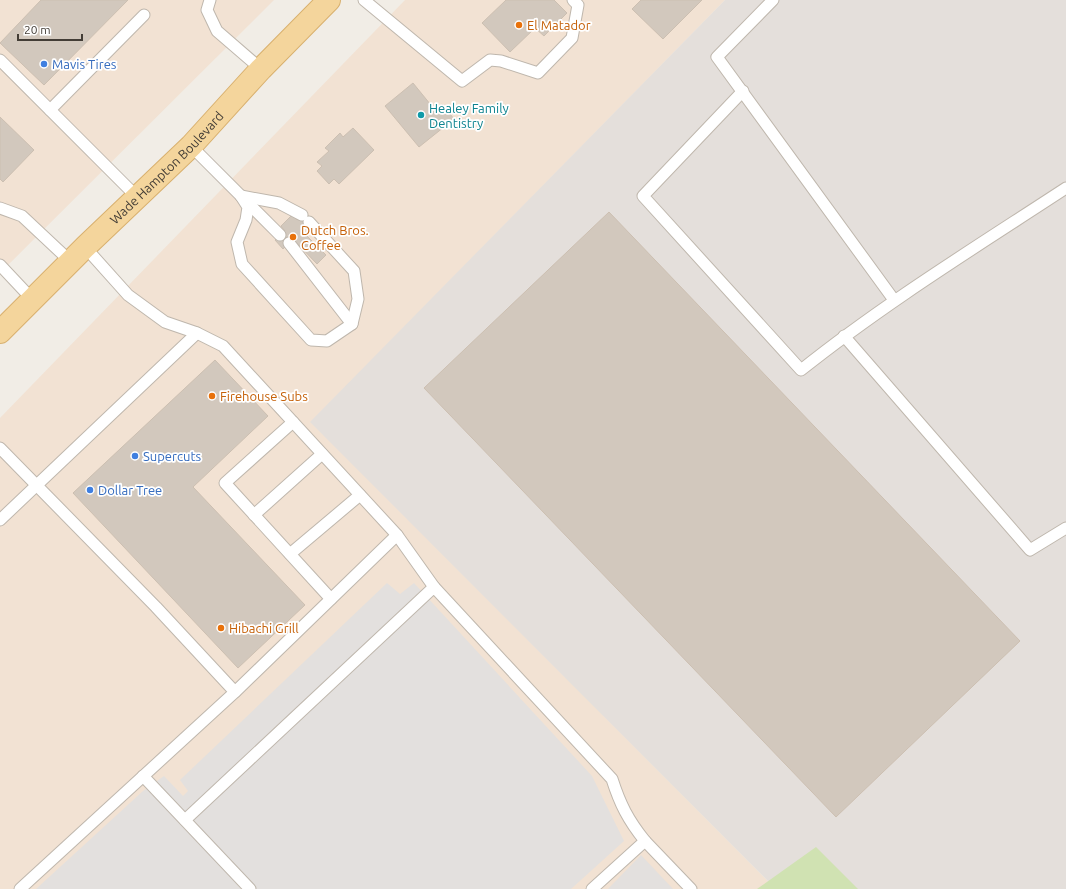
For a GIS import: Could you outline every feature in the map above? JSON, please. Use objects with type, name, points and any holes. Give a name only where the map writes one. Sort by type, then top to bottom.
[{"type":"main road","name":"Wade Hampton Boulevard","points":[[0,332],[77,254],[191,146],[261,69],[330,0]]},
{"type":"lane","points":[[210,0],[207,10],[216,31],[261,69]]},
{"type":"lane","points":[[364,0],[462,81],[490,60],[501,61],[538,74],[572,38],[578,5],[573,0]]},
{"type":"lane","points":[[773,0],[718,57],[894,300]]},
{"type":"lane","points":[[50,110],[144,15]]},
{"type":"lane","points":[[0,60],[137,197]]},
{"type":"lane","points":[[743,91],[643,196],[801,370],[844,336],[894,300],[1066,188]]},
{"type":"lane","points":[[191,146],[280,235]]},
{"type":"lane","points":[[242,196],[280,203],[306,219],[354,271],[358,299],[352,324],[327,341],[312,340],[242,264],[238,242],[246,220],[248,207],[242,196]]},
{"type":"lane","points":[[0,208],[22,216],[77,254],[128,295],[165,322],[197,333],[223,346],[397,535],[434,587],[612,779],[629,822],[645,841],[692,889]]},
{"type":"lane","points":[[289,243],[352,324]]},
{"type":"lane","points":[[0,266],[32,299]]},
{"type":"lane","points":[[0,520],[197,333]]},
{"type":"lane","points":[[844,336],[1030,550],[1066,528]]},
{"type":"lane","points":[[293,422],[225,483],[331,599]]},
{"type":"lane","points":[[0,448],[156,607],[235,692]]},
{"type":"lane","points":[[254,515],[322,454]]},
{"type":"lane","points":[[290,554],[360,495]]},
{"type":"lane","points":[[20,889],[235,692],[397,535]]},
{"type":"lane","points":[[185,820],[434,587]]},
{"type":"lane","points":[[143,776],[250,889]]},
{"type":"lane","points":[[599,887],[645,841]]},
{"type":"shaded area","points":[[0,0],[274,0],[0,273]]},
{"type":"shaded area","points":[[405,0],[725,0],[311,422],[776,889],[0,889],[0,418]]},
{"type":"shaded area","points":[[725,0],[1066,0],[1066,889],[776,889],[310,422]]},
{"type":"shaded area","points":[[387,583],[400,594],[414,583],[592,776],[624,841],[571,889],[36,889],[143,791],[164,776],[183,796],[188,791],[180,780]]},
{"type":"shaded area","points":[[641,855],[673,889],[608,889]]},
{"type":"green space","points":[[816,847],[858,889],[757,889]]},
{"type":"building","name":"Mavis Tires","points":[[41,0],[128,0],[44,85],[0,43]]},
{"type":"building","name":"El Matador","points":[[506,0],[554,0],[567,13],[544,36],[535,28],[510,52],[482,23]]},
{"type":"building","points":[[641,0],[702,0],[663,39],[632,9]]},
{"type":"building","name":"Healey Family Dentistry","points":[[413,83],[435,110],[442,104],[454,119],[419,147],[385,106]]},
{"type":"building","points":[[0,117],[34,150],[3,182],[0,179]]},
{"type":"building","points":[[353,128],[374,150],[339,184],[334,179],[329,184],[317,171],[322,166],[317,162],[329,151],[325,148],[340,133],[343,137]]},
{"type":"building","points":[[609,212],[1020,641],[836,817],[424,388]]},
{"type":"building","name":"Dutch Bros. Coffee","points":[[305,213],[312,219],[301,230],[326,255],[317,264],[293,239],[283,249],[275,240],[285,231],[281,226],[292,215],[297,220]]},
{"type":"building","points":[[215,360],[268,416],[193,487],[305,605],[238,668],[73,493]]},
{"type":"place","name":"El Matador","points":[[519,25]]},
{"type":"place","name":"Mavis Tires","points":[[44,64]]},
{"type":"place","name":"Healey Family Dentistry","points":[[421,115]]},
{"type":"place","name":"Dutch Bros. Coffee","points":[[293,237]]},
{"type":"place","name":"Firehouse Subs","points":[[212,396]]},
{"type":"place","name":"Supercuts","points":[[135,456]]},
{"type":"place","name":"Dollar Tree","points":[[90,490]]},
{"type":"place","name":"Hibachi Grill","points":[[221,628]]}]
